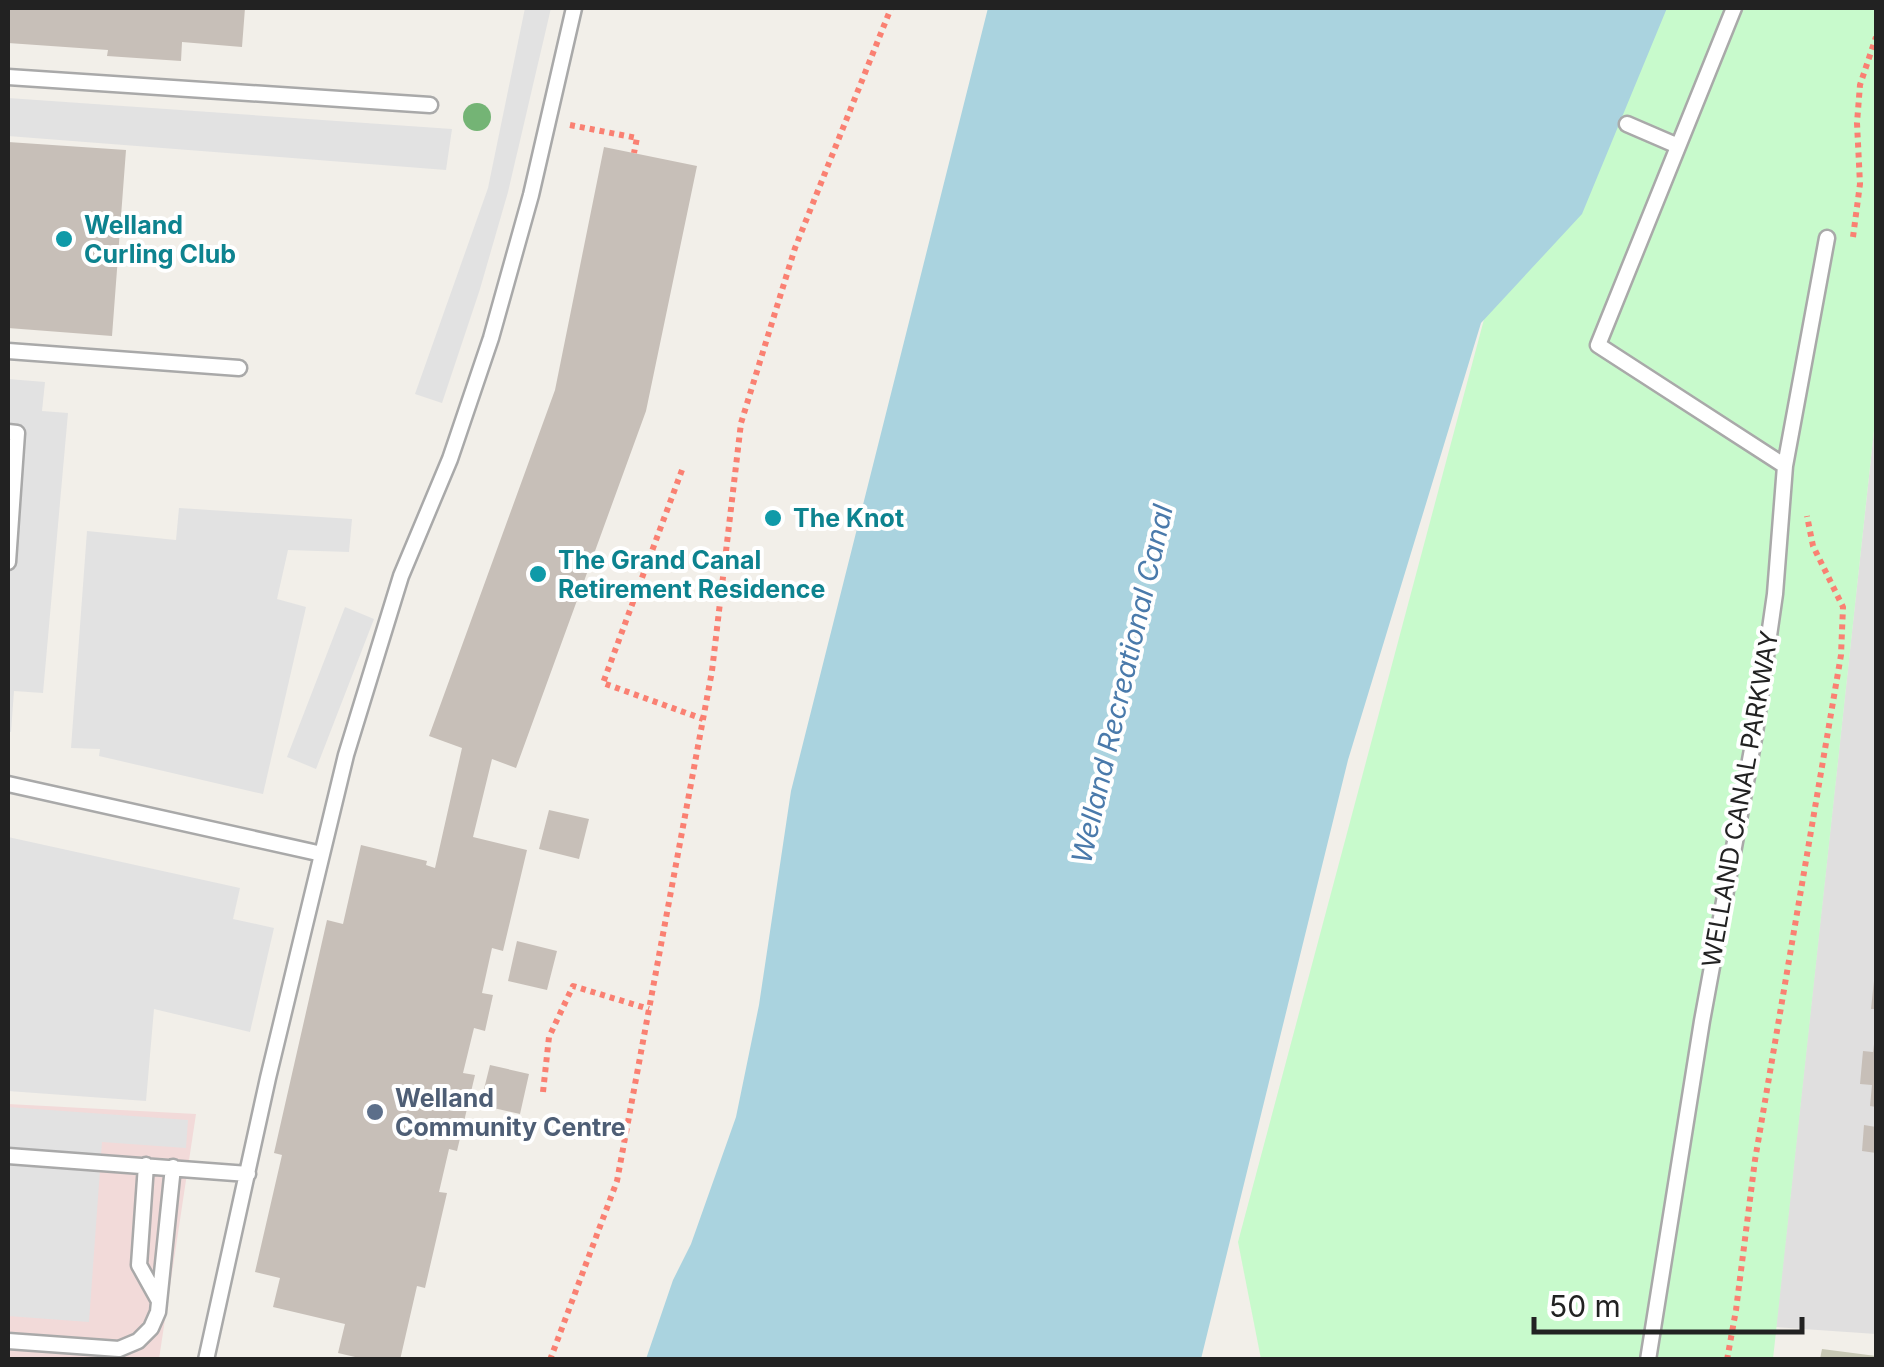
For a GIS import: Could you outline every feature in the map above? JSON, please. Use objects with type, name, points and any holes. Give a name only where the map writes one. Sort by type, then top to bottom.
[{"type":"lane","points":[[206,1360],[268,1078],[346,755],[401,576],[450,459],[491,338],[531,195],[574,8]]},
{"type":"lane","points":[[1734,8],[1598,346],[1785,466]]},
{"type":"lane","points":[[8,77],[430,105]]},
{"type":"lane","points":[[1627,124],[1678,146]]},
{"type":"lane","name":"WELLAND CANAL PARKWAY","points":[[1648,1360],[1702,1020],[1755,733],[1775,594],[1785,466],[1826,238]]},
{"type":"lane","points":[[8,351],[240,368]]},
{"type":"lane","points":[[8,432],[18,433],[8,562]]},
{"type":"lane","points":[[8,784],[322,854]]},
{"type":"lane","points":[[8,1156],[248,1174]]},
{"type":"lane","points":[[146,1165],[139,1264],[159,1300]]},
{"type":"lane","points":[[8,1340],[119,1349],[138,1341],[151,1328],[158,1312],[173,1167]]},
{"type":"path","points":[[550,1360],[618,1181],[712,671],[741,424],[795,248],[891,8]]},
{"type":"path","points":[[1852,241],[1860,184],[1860,86],[1876,37]]},
{"type":"path","points":[[548,120],[637,138],[634,153]]},
{"type":"path","points":[[682,470],[603,683],[703,719]]},
{"type":"path","points":[[1726,1360],[1754,1160],[1842,655],[1843,607],[1813,546],[1807,514]]},
{"type":"path","points":[[543,1092],[550,1037],[573,986],[649,1009]]},
{"type":"shaded area","points":[[525,8],[551,8],[508,192],[442,403],[415,394],[488,188]]},
{"type":"shaded area","points":[[8,98],[452,129],[446,170],[8,136]]},
{"type":"shaded area","points":[[8,379],[45,382],[42,411],[68,413],[43,693],[14,691],[11,732],[8,731]]},
{"type":"shaded area","points":[[1876,412],[1876,1334],[1776,1327]]},
{"type":"shaded area","points":[[179,508],[352,519],[349,552],[288,550],[277,599],[306,607],[263,794],[99,756],[100,749],[71,748],[87,531],[176,540]]},
{"type":"shaded area","points":[[345,607],[374,619],[316,769],[287,757]]},
{"type":"shaded area","points":[[8,837],[240,888],[233,919],[274,928],[250,1032],[154,1009],[146,1101],[8,1091]]},
{"type":"shaded area","points":[[8,1104],[196,1114],[159,1359],[8,1359]]},
{"type":"shaded area","points":[[8,1107],[188,1120],[186,1148],[102,1142],[89,1322],[8,1316]]},
{"type":"shaded area","points":[[1822,1349],[1876,1356],[1876,1359],[1820,1359]]},
{"type":"green space","points":[[1567,8],[1876,8],[1876,412],[1773,1359],[1261,1359],[1238,1242]]},
{"type":"water","name":"Welland Recreational Canal","points":[[988,8],[1667,8],[1582,214],[1481,323],[1348,760],[1201,1359],[646,1359],[736,1117],[759,1005],[791,791]]},
{"type":"building","points":[[8,8],[245,8],[242,47],[182,42],[181,61],[107,56],[108,50],[8,43]]},
{"type":"building","name":"Welland Curling Club","points":[[8,142],[126,150],[112,336],[8,328]]},
{"type":"building","points":[[604,147],[697,166],[646,411],[516,768],[492,759],[473,837],[527,850],[503,951],[492,948],[482,993],[493,995],[485,1031],[474,1028],[463,1073],[475,1075],[457,1151],[449,1149],[439,1192],[447,1193],[425,1288],[417,1286],[400,1360],[368,1360],[338,1353],[345,1324],[273,1307],[280,1278],[255,1272],[282,1155],[274,1153],[327,920],[343,924],[361,845],[427,861],[426,865],[435,868],[462,748],[429,736],[555,390]]},
{"type":"building","points":[[549,810],[589,819],[579,859],[539,849]]},
{"type":"building","points":[[517,941],[557,951],[547,990],[508,981]]},
{"type":"building","points":[[1874,981],[1876,1009],[1871,1009]]},
{"type":"building","points":[[1874,1044],[1876,1107],[1870,1106],[1872,1085],[1860,1084],[1863,1051],[1873,1052]]},
{"type":"building","points":[[490,1065],[529,1074],[520,1114],[480,1105]]},
{"type":"building","points":[[1864,1125],[1876,1127],[1876,1153],[1862,1151]]},
{"type":"place","name":"Welland Curling Club","points":[[64,239]]},
{"type":"place","name":"The Knot","points":[[773,518]]},
{"type":"place","name":"The Grand Canal Retirement Residence","points":[[538,574]]},
{"type":"place","name":"Welland Community Centre","points":[[375,1112]]}]
